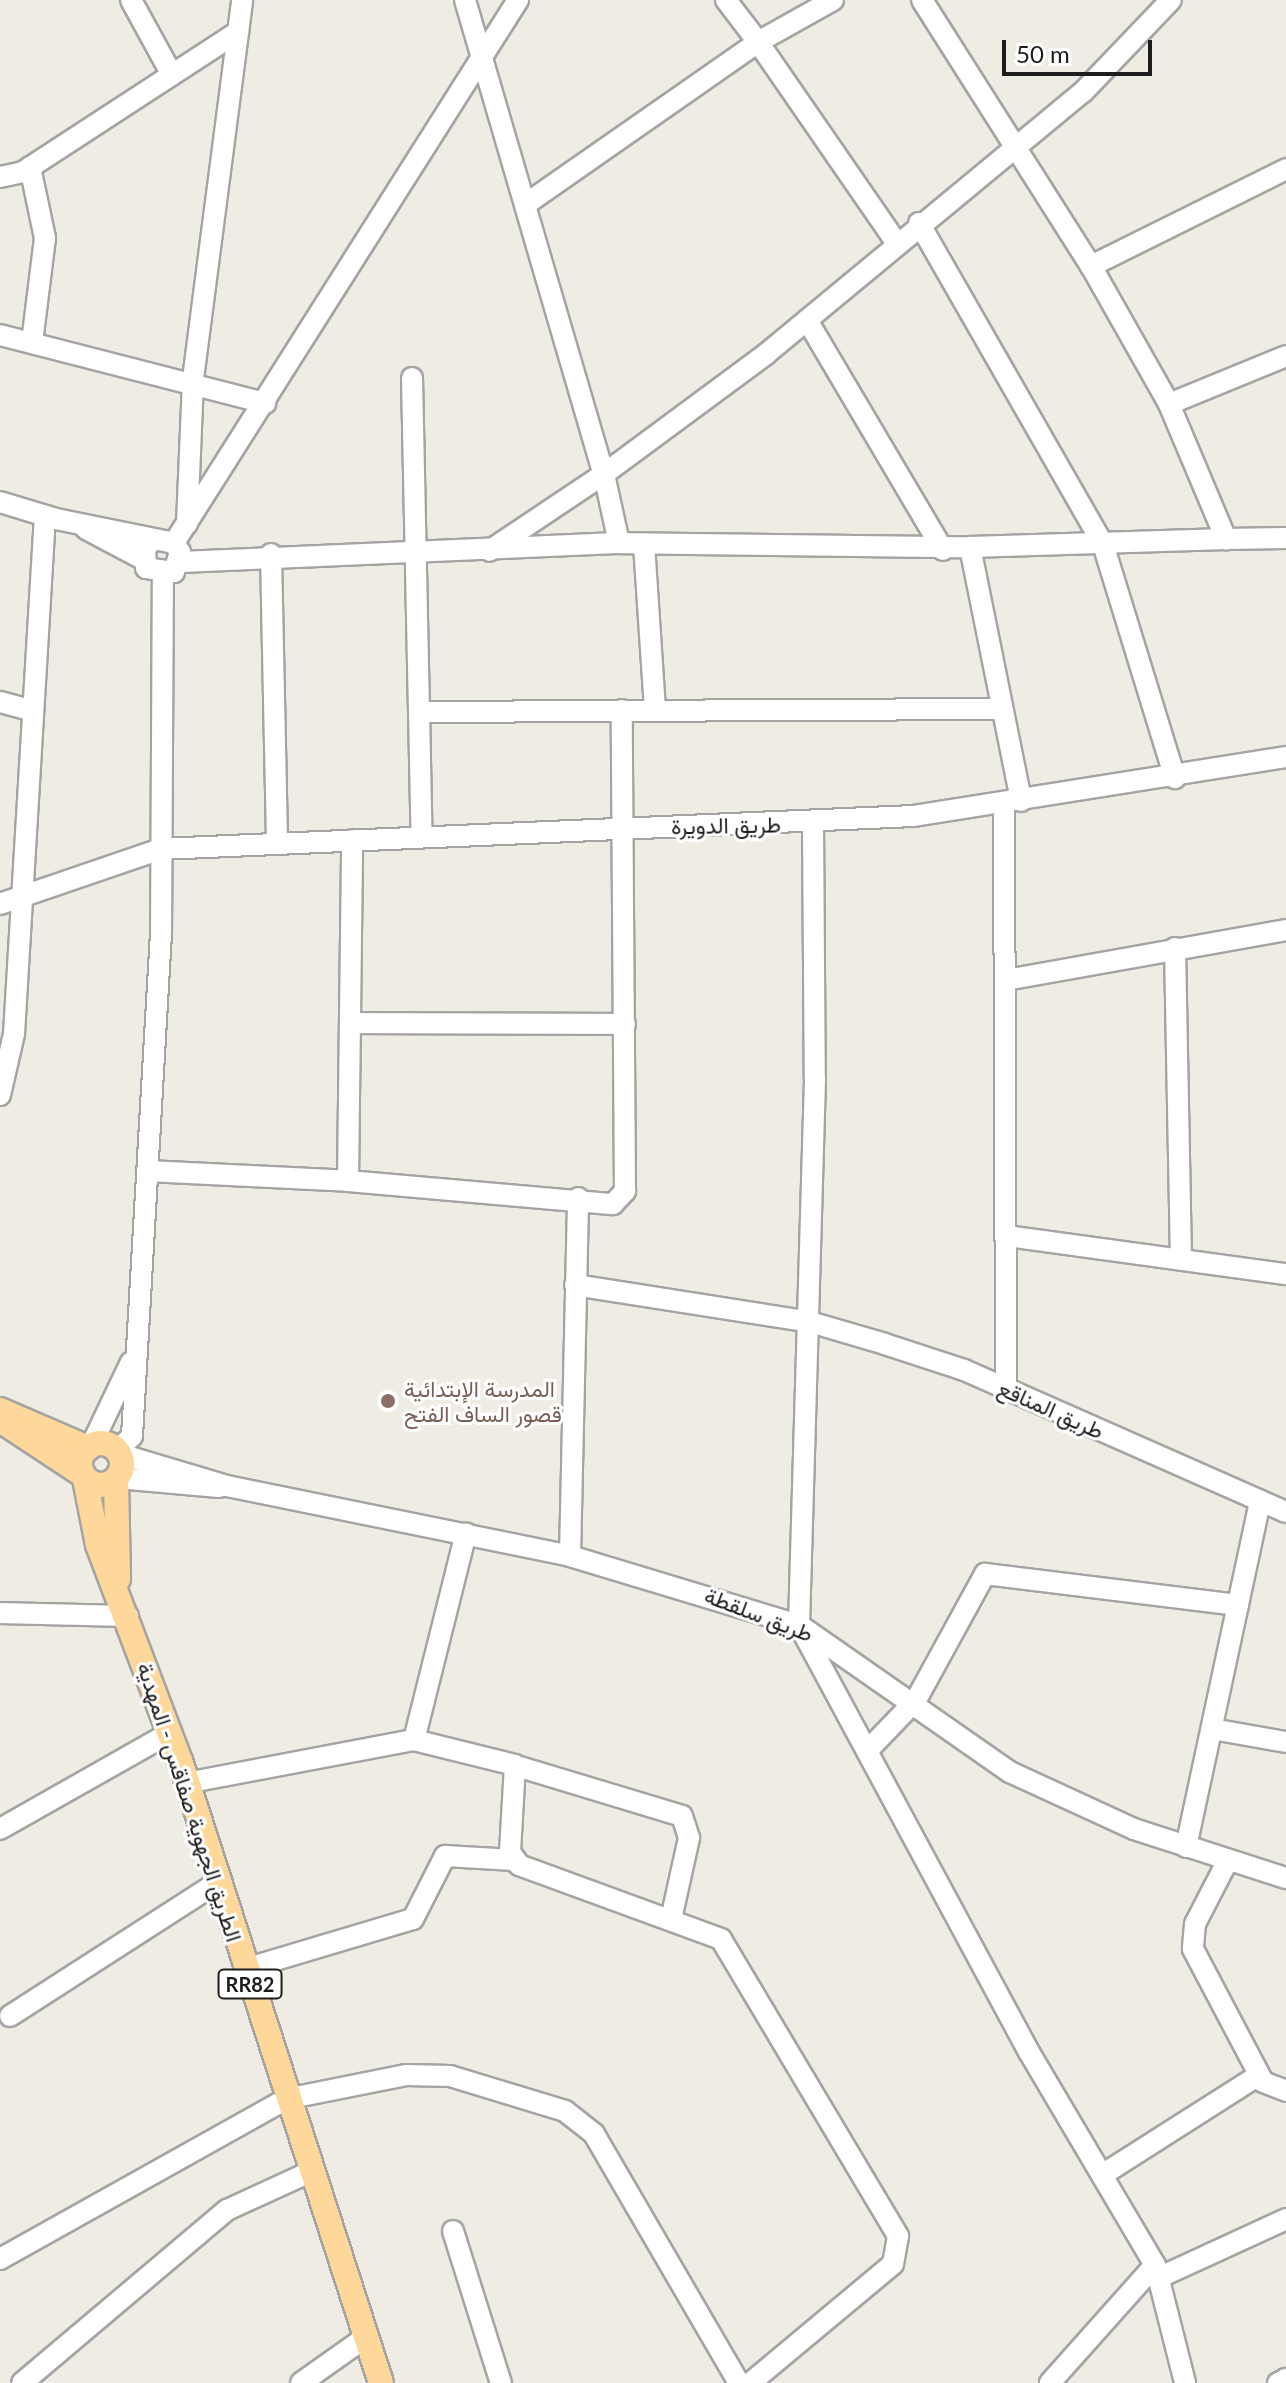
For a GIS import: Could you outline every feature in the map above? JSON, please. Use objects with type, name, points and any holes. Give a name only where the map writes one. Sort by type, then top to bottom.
[{"type":"main road","points":[[0,1410],[89,1447],[118,1466],[100,1486],[0,1420]]},
{"type":"main road","name":"الطريق الجهوية صفاقس - المهدية","points":[[89,1447],[83,1476],[98,1545],[118,1585],[170,1733],[308,2173],[381,2383]]},
{"type":"main road","name":"الطريق الجهوية صفاقس - المهدية","points":[[118,1466],[118,1585]]},
{"type":"street","points":[[131,0],[172,75]]},
{"type":"street","points":[[187,524],[193,379],[242,0]]},
{"type":"street","points":[[465,0],[604,474],[619,543]]},
{"type":"street","points":[[118,1466],[132,1436],[134,1355],[147,1171],[161,849],[163,576],[169,548],[265,403],[518,0]]},
{"type":"street","points":[[726,0],[896,242]]},
{"type":"street","points":[[526,204],[758,42],[833,0]]},
{"type":"street","points":[[922,0],[1091,266],[1169,404],[1226,539]]},
{"type":"street","points":[[489,551],[604,474],[807,320],[1013,143],[1114,65],[1171,0]]},
{"type":"street","points":[[0,177],[30,167],[238,32]]},
{"type":"street","points":[[30,167],[45,238],[32,342]]},
{"type":"street","points":[[1091,266],[1286,169]]},
{"type":"street","points":[[919,223],[1103,544],[1175,778]]},
{"type":"street","points":[[807,320],[943,550]]},
{"type":"street","points":[[0,335],[193,379],[265,403]]},
{"type":"street","points":[[1169,404],[1286,356]]},
{"type":"street","points":[[412,378],[422,837]]},
{"type":"street","points":[[0,502],[169,548],[271,554],[489,551],[619,543],[943,550],[1286,538]]},
{"type":"street","points":[[51,517],[143,559],[163,576]]},
{"type":"street","points":[[0,1095],[14,1034],[24,895],[30,710],[51,517]]},
{"type":"street","points":[[644,544],[655,709]]},
{"type":"street","points":[[970,547],[1000,709],[1012,803],[1006,980],[1006,1389]]},
{"type":"street","points":[[143,559],[169,548]]},
{"type":"street","points":[[271,554],[277,843]]},
{"type":"street","points":[[0,702],[30,710]]},
{"type":"street","points":[[419,712],[1000,709]]},
{"type":"street","points":[[147,1171],[348,1181],[578,1198],[613,1204],[625,1191],[622,710]]},
{"type":"street","name":"طريق الدويرة","points":[[0,904],[161,849],[625,828],[813,823],[1012,803],[1286,757]]},
{"type":"street","points":[[813,823],[810,1322],[799,1625],[1157,2271],[1185,2383]]},
{"type":"street","points":[[348,1181],[352,840]]},
{"type":"street","points":[[1006,980],[1286,930]]},
{"type":"street","points":[[1175,948],[1181,1260]]},
{"type":"street","points":[[350,1023],[625,1024]]},
{"type":"street","points":[[570,1556],[578,1198]]},
{"type":"street","points":[[1007,1236],[1286,1274]]},
{"type":"street","name":"طريق المناقع","points":[[575,1285],[810,1322],[1006,1389],[1286,1512]]},
{"type":"street","points":[[89,1447],[134,1355]]},
{"type":"street","name":"طريق سلقطة","points":[[118,1466],[186,1490],[227,1486],[570,1556],[799,1625],[916,1700],[1010,1772],[1186,1847],[1286,1878]]},
{"type":"street","points":[[1186,1847],[1260,1501]]},
{"type":"street","points":[[414,1740],[466,1533]]},
{"type":"street","points":[[867,1751],[916,1700],[985,1574],[1238,1605]]},
{"type":"street","points":[[0,1613],[128,1616]]},
{"type":"street","points":[[1212,1729],[1286,1742]]},
{"type":"street","points":[[0,1829],[170,1733]]},
{"type":"street","points":[[186,1783],[414,1740],[520,1767],[682,1816],[689,1838],[671,1919]]},
{"type":"street","points":[[514,1860],[520,1767]]},
{"type":"street","points":[[245,1969],[413,1919],[445,1856],[514,1860],[671,1919],[726,1945],[898,2236],[893,2264],[750,2383]]},
{"type":"street","points":[[1228,1860],[1191,1939],[1259,2075],[1286,2091]]},
{"type":"street","points":[[10,2016],[218,1882]]},
{"type":"street","points":[[1,2257],[286,2099],[406,2075],[450,2076],[565,2111],[594,2134],[640,2206],[739,2383]]},
{"type":"street","points":[[1102,2175],[1259,2075]]},
{"type":"street","points":[[22,2383],[227,2210],[308,2173]]},
{"type":"street","points":[[1050,2383],[1157,2271],[1286,2219]]},
{"type":"street","points":[[453,2231],[501,2383]]},
{"type":"street","points":[[301,2383],[366,2337]]},
{"type":"street","points":[[1278,2383],[1286,2379]]},
{"type":"place","name":"المدرسة الإبتدائية قصور الساف الفتح","points":[[388,1401]]}]
